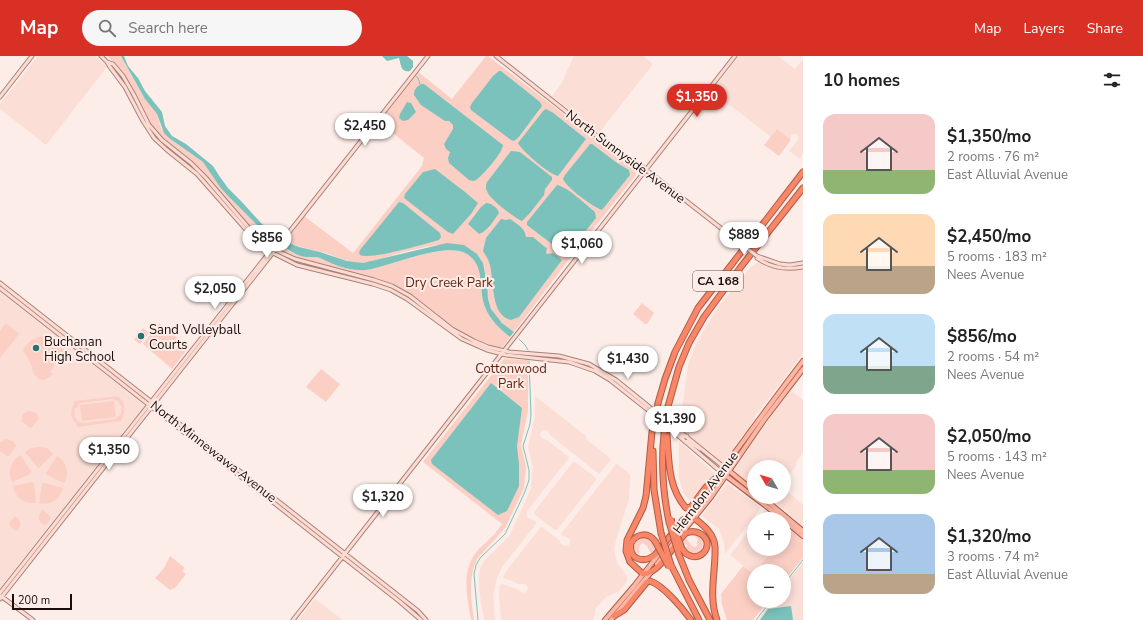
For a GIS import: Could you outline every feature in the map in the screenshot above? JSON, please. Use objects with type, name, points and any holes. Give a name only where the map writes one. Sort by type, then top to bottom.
[{"type":"highway","points":[[780,202],[803,168]]},
{"type":"highway","name":"CA 168","points":[[699,620],[670,566],[661,533],[654,490],[652,462],[658,403],[670,364],[689,322],[707,295],[803,172]]},
{"type":"highway","name":"CA 168","points":[[710,620],[689,580],[679,555],[663,488],[662,460],[666,434],[667,410],[679,367],[695,332],[704,317],[740,268],[803,188]]},
{"type":"highway","points":[[655,424],[652,432],[644,502],[626,546],[626,556],[630,562],[643,574],[653,570],[662,562],[683,535],[688,532],[699,533],[703,536],[707,543],[705,551],[697,557],[688,555],[682,549],[670,521]]},
{"type":"highway","points":[[666,434],[670,472],[673,485],[676,494],[686,508],[691,507],[706,487],[720,474]]},
{"type":"highway","points":[[670,566],[654,541],[648,535],[638,535],[631,543],[632,553],[635,557],[641,560],[650,558],[655,555],[683,520],[686,518],[694,518],[707,528],[715,541],[716,552],[713,593],[714,609],[717,620]]},
{"type":"highway","points":[[613,618],[624,610],[650,581],[674,600],[691,620]]},
{"type":"main road","points":[[0,97],[32,56]]},
{"type":"main road","points":[[101,56],[113,64],[127,82],[149,125],[162,140],[205,177],[248,227],[273,251],[297,265],[373,284],[390,290],[407,299],[462,339],[487,350],[502,354],[557,360],[582,365],[600,374],[642,405],[720,474],[726,476],[747,491]]},
{"type":"main road","points":[[1,596],[428,56]]},
{"type":"main road","name":"North Sunnyside Avenue","points":[[496,56],[616,151],[647,170],[757,256],[757,258],[781,268],[803,265]]},
{"type":"main road","points":[[293,620],[735,56]]},
{"type":"main road","points":[[273,251],[295,259],[392,286],[410,296],[452,329]]},
{"type":"main road","name":"North Sunnyside Avenue","points":[[757,256],[774,262],[790,265],[803,265]]},
{"type":"main road","points":[[764,262],[782,266],[790,265]]},
{"type":"main road","name":"North Minnewawa Avenue","points":[[0,283],[151,405],[418,611],[426,620]]},
{"type":"main road","name":"North Minnewawa Avenue","points":[[0,288],[105,368]]},
{"type":"main road","points":[[5,292],[8,292],[23,304],[31,308]]},
{"type":"main road","points":[[428,315],[431,315],[452,329],[488,347],[505,351],[559,356],[589,364],[612,377],[747,486]]},
{"type":"main road","points":[[557,360],[560,358],[578,360]]},
{"type":"main road","points":[[762,418],[774,402],[777,394],[803,361]]},
{"type":"main road","points":[[793,382],[803,365]]},
{"type":"main road","name":"Herndon Avenue","points":[[605,620],[643,574],[762,418],[803,369]]},
{"type":"main road","points":[[1,596],[109,455],[151,405]]},
{"type":"main road","name":"Herndon Avenue","points":[[613,618],[653,570],[729,472],[762,418]]},
{"type":"main road","points":[[664,424],[684,437],[686,436]]},
{"type":"main road","points":[[685,442],[688,441],[705,451]]},
{"type":"main road","points":[[89,486],[109,458],[109,455]]},
{"type":"main road","points":[[764,504],[773,512]]},
{"type":"main road","points":[[770,504],[803,531]]},
{"type":"main road","points":[[791,526],[803,536]]},
{"type":"main road","name":"North Minnewawa Avenue","points":[[344,555],[421,620]]},
{"type":"main road","points":[[1,596],[33,620]]},
{"type":"shaded area","points":[[38,56],[95,56],[107,67],[46,145],[0,109],[0,104]]},
{"type":"shaded area","points":[[574,56],[643,56],[653,64],[599,133],[552,96],[561,84]]},
{"type":"shaded area","points":[[739,56],[778,56],[795,69],[803,59],[803,153],[800,159],[789,151],[798,140],[797,134],[792,134],[790,139],[777,129],[771,137],[712,91]]},
{"type":"shaded area","points":[[758,262],[766,267],[782,270],[803,270],[803,354],[755,416],[755,419],[747,432],[742,435],[725,462],[722,463],[678,426],[680,423],[688,365],[701,335],[716,310],[750,268]]},
{"type":"shaded area","name":"Buchanan High School","points":[[0,292],[144,406],[0,588]]},
{"type":"shaded area","points":[[791,390],[803,400],[803,453],[796,462],[796,466],[791,473],[791,460],[747,460],[747,482],[734,470]]},
{"type":"shaded area","points":[[535,396],[586,436],[586,439],[611,460],[599,474],[551,436],[548,431],[544,430],[541,432],[541,438],[547,440],[569,458],[527,511],[527,517],[536,522],[536,524],[502,567],[497,578],[493,595],[495,620],[484,620],[479,589],[480,568],[484,561],[510,535],[531,489],[533,466],[528,447],[535,416]]},
{"type":"shaded area","points":[[679,441],[714,474],[692,504],[683,492],[679,478]]},
{"type":"shaded area","points":[[573,462],[596,478],[596,480],[557,530],[555,530],[534,514],[534,512]]},
{"type":"shaded area","points":[[616,464],[630,475],[629,499],[614,549],[617,563],[627,576],[627,582],[618,592],[606,597],[596,608],[593,620],[501,620],[499,597],[500,585],[502,584],[517,589],[523,593],[528,589],[525,584],[519,584],[504,578],[503,577],[507,570],[542,527],[559,540],[562,545],[569,545],[570,540],[561,534]]},
{"type":"shaded area","points":[[727,483],[747,498],[747,504],[756,504],[761,508],[758,512],[747,512],[747,526],[725,554],[724,543],[718,528],[702,516]]},
{"type":"shaded area","points":[[791,495],[803,505],[803,526],[791,516],[791,512],[787,512],[777,504],[791,504]]},
{"type":"shaded area","points":[[747,533],[747,556],[768,556],[761,564],[747,564],[747,568],[730,555]]},
{"type":"shaded area","points":[[803,562],[803,620],[758,620],[767,608],[791,608],[791,577]]},
{"type":"shaded area","points":[[315,599],[343,620],[298,620]]},
{"type":"green space","points":[[107,56],[121,56],[145,99],[157,114],[161,128],[169,138],[203,162],[229,197],[257,225],[276,240],[273,244],[270,245],[250,227],[199,168],[162,137],[149,121],[129,82],[119,68]]},
{"type":"green space","points":[[486,56],[488,56],[634,168],[636,175],[514,332],[494,314],[490,306],[485,269],[482,262],[471,250],[462,246],[439,245],[426,247],[369,262],[357,263],[286,242],[304,216],[353,253],[422,166],[424,158],[379,122],[417,71],[452,99]]},
{"type":"green space","points":[[777,129],[790,139],[779,156],[764,145]]},
{"type":"green space","name":"Dry Creek Park","points":[[283,245],[297,255],[304,257],[316,257],[341,267],[358,270],[377,268],[432,252],[446,250],[467,254],[477,265],[483,300],[487,312],[496,324],[510,337],[503,347],[500,348],[481,341],[457,329],[417,298],[394,285],[366,275],[294,257],[280,251]]},
{"type":"green space","points":[[642,303],[654,313],[647,324],[633,314]]},
{"type":"green space","points":[[6,323],[19,334],[0,358],[0,331]]},
{"type":"green space","points":[[159,323],[189,347],[172,369],[143,344]]},
{"type":"green space","name":"Sand Volleyball Courts","points":[[143,328],[149,333],[140,344],[134,340]]},
{"type":"green space","points":[[45,336],[56,340],[65,351],[53,366],[54,367],[50,372],[53,374],[45,380],[38,379],[33,373],[33,368],[23,350],[32,340]]},
{"type":"green space","name":"Cottonwood Park","points":[[504,359],[528,360],[528,411],[521,445],[526,467],[524,488],[505,528],[477,559],[474,566],[471,589],[474,620],[471,620],[466,583],[469,565],[479,549],[500,528],[502,524],[423,462]]},
{"type":"green space","points":[[321,369],[340,384],[326,402],[306,387]]},
{"type":"green space","points":[[118,396],[124,405],[124,414],[121,421],[78,427],[71,415],[75,401]],"holes":[[[112,399],[118,401],[122,407],[121,414],[115,419],[83,423],[75,416],[75,409],[81,403]]]},
{"type":"green space","points":[[114,401],[116,417],[82,421],[80,405]]},
{"type":"green space","points":[[28,411],[36,413],[39,418],[30,428],[21,421],[23,414]]},
{"type":"green space","points":[[5,439],[13,441],[16,446],[9,456],[0,451],[0,443]]},
{"type":"green space","points":[[31,448],[47,448],[53,454],[38,468],[25,452]]},
{"type":"green space","points":[[21,455],[31,472],[30,474],[12,482],[10,470],[12,463]]},
{"type":"green space","points":[[57,456],[63,461],[66,468],[67,475],[64,483],[47,475],[46,473]]},
{"type":"green space","points":[[32,482],[34,483],[36,503],[24,501],[18,497],[13,486]]},
{"type":"green space","points":[[44,483],[63,488],[60,495],[54,501],[43,504],[39,503],[42,484]]},
{"type":"green space","points":[[43,510],[51,518],[45,526],[39,519],[39,515]]},
{"type":"green space","points":[[15,516],[20,523],[20,527],[16,531],[9,525]]},
{"type":"green space","points":[[791,529],[803,539],[803,558],[791,573],[791,564],[761,564],[768,556],[791,556]]},
{"type":"green space","points":[[695,537],[701,537],[703,545],[695,554],[687,550],[685,547],[687,547],[687,545],[682,544],[682,541],[686,538],[692,546],[695,547],[697,546],[698,539]]},
{"type":"green space","points":[[647,538],[654,545],[655,548],[651,554],[647,546],[643,543],[640,545],[640,554],[636,553],[634,546],[638,540]]},
{"type":"green space","points":[[170,556],[184,567],[183,572],[186,574],[175,588],[170,590],[155,578],[164,568]]},
{"type":"green space","points":[[743,566],[747,569],[747,608],[762,608],[753,620],[727,620],[722,605],[721,594]]},
{"type":"water","points":[[121,56],[124,56],[128,66],[162,112],[165,126],[172,136],[186,144],[213,166],[228,188],[262,224],[279,236],[276,240],[257,225],[229,197],[220,187],[203,162],[164,133],[157,114],[145,99]]},
{"type":"water","points":[[382,56],[407,56],[413,61],[413,67],[410,71],[405,71],[402,68],[399,58],[387,61]]},
{"type":"water","points":[[501,71],[540,102],[542,106],[518,138],[514,141],[471,110],[470,107],[493,76]]},
{"type":"water","points":[[421,84],[424,84],[503,145],[496,159],[476,180],[469,180],[449,163],[448,158],[450,152],[446,149],[444,144],[453,129],[453,125],[449,121],[445,121],[421,105],[414,95],[414,92]]},
{"type":"water","points":[[407,102],[411,103],[416,112],[408,120],[403,121],[399,118]]},
{"type":"water","points":[[546,109],[586,139],[558,176],[549,172],[536,162],[518,143]]},
{"type":"water","points":[[590,144],[629,170],[630,175],[602,210],[581,197],[565,183],[563,179]]},
{"type":"water","points":[[511,151],[520,152],[552,177],[552,180],[545,189],[544,195],[522,221],[492,199],[486,189],[487,182]]},
{"type":"water","points":[[435,169],[478,203],[471,214],[453,234],[448,232],[404,198],[405,194],[423,172]]},
{"type":"water","points":[[557,185],[566,189],[595,212],[596,218],[569,252],[565,254],[527,225],[527,222]]},
{"type":"water","points":[[399,202],[403,203],[440,233],[441,237],[439,240],[386,254],[366,256],[360,255],[360,250]]},
{"type":"water","points":[[486,203],[494,206],[499,213],[488,228],[479,234],[468,224]]},
{"type":"water","points":[[501,219],[510,219],[522,229],[526,237],[533,237],[547,248],[547,254],[553,253],[562,260],[519,317],[511,320],[504,317],[496,304],[491,269],[489,261],[483,251],[486,238]]},
{"type":"water","points":[[286,242],[347,261],[363,263],[447,243],[464,245],[477,254],[483,263],[488,299],[491,309],[502,323],[514,332],[510,337],[492,320],[483,300],[477,265],[467,254],[446,250],[432,252],[377,268],[358,270],[341,267],[316,257],[304,257],[297,255],[283,245]]},
{"type":"water","points":[[491,383],[522,408],[517,446],[519,486],[507,511],[498,515],[432,464],[431,460]]},
{"type":"water","points":[[791,606],[793,620],[760,620],[768,609],[791,608]]},
{"type":"waterway","points":[[415,75],[420,84]]},
{"type":"waterway","points":[[519,339],[528,350]]},
{"type":"waterway","points":[[478,620],[474,574],[476,565],[480,558],[505,534],[529,480],[529,470],[523,446],[530,424],[531,414],[529,361]]},
{"type":"waterway","points":[[791,575],[803,560]]},
{"type":"waterway","points":[[756,620],[765,608]]},
{"type":"place","name":"Sand Volleyball Courts","points":[[141,336]]},
{"type":"place","name":"Buchanan High School","points":[[36,348]]}]
